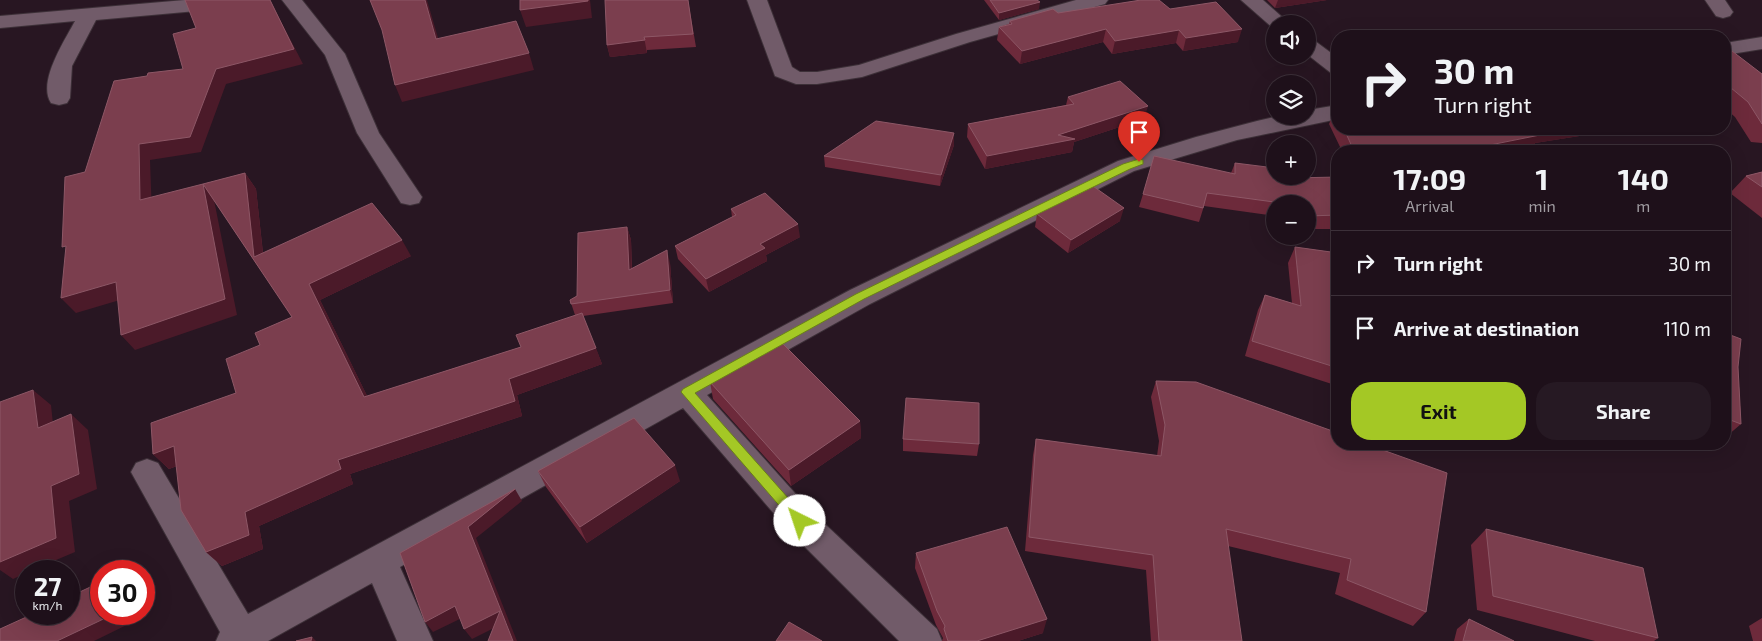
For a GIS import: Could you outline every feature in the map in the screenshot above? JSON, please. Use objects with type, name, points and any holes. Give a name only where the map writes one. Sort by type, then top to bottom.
[{"type":"street","points":[[0,22],[252,0]]},
{"type":"street","points":[[292,0],[335,54],[368,132],[410,197]]},
{"type":"street","points":[[757,0],[783,71],[796,78],[862,71],[963,38],[1098,0]]},
{"type":"street","points":[[1250,0],[1269,15]]},
{"type":"street","points":[[59,98],[61,66],[89,14]]},
{"type":"street","points":[[1731,48],[1762,43]]},
{"type":"street","points":[[1316,51],[1331,63]]},
{"type":"street","points":[[147,472],[238,639],[860,296],[1126,166],[1286,120],[1331,113]]},
{"type":"street","points":[[687,392],[800,521],[924,641]]},
{"type":"street","points":[[380,561],[415,641]]},
{"type":"building","points":[[185,0],[270,0],[294,49],[216,69],[190,137],[139,144],[140,200],[203,184],[225,299],[121,335],[116,282],[61,298],[66,246],[62,247],[65,177],[85,172],[114,81],[147,76],[148,73],[183,69],[173,34],[196,28]]},
{"type":"building","points":[[370,0],[425,0],[436,39],[516,21],[529,53],[395,85],[382,30]]},
{"type":"building","points":[[520,0],[588,0],[588,1],[520,10]]},
{"type":"building","points":[[605,0],[688,0],[693,34],[644,37],[645,40],[607,45]]},
{"type":"building","points":[[990,0],[1037,0],[1040,2],[999,13]]},
{"type":"building","points":[[1141,0],[1159,0],[1170,9],[1216,2],[1242,29],[1186,38],[1179,30],[1115,41],[1106,29],[1022,51],[999,27],[1012,24],[1010,21],[1053,9],[1058,13]]},
{"type":"building","points":[[1731,51],[1762,74],[1762,124],[1748,102],[1731,88]]},
{"type":"building","points":[[1120,81],[1148,106],[1058,135],[1075,139],[987,156],[968,124],[1074,104],[1068,97]]},
{"type":"building","points":[[876,121],[954,133],[941,175],[824,156]]},
{"type":"building","points":[[1347,135],[1540,135],[1490,145],[1351,145]]},
{"type":"building","points":[[1154,156],[1235,174],[1235,163],[1266,167],[1266,185],[1316,185],[1316,177],[1331,177],[1331,215],[1316,216],[1316,195],[1266,195],[1266,201],[1207,193],[1203,208],[1143,194]]},
{"type":"building","points":[[1762,172],[1762,187],[1746,176]]},
{"type":"building","points":[[245,173],[254,257],[372,203],[402,240],[309,284],[364,397],[521,347],[516,335],[582,313],[596,348],[509,379],[515,401],[338,460],[341,469],[245,512],[249,535],[206,552],[181,510],[174,446],[153,454],[151,423],[236,393],[226,359],[260,345],[255,333],[292,317],[203,184]]},
{"type":"building","points":[[1090,184],[1124,208],[1071,240],[1037,214]]},
{"type":"building","points":[[765,193],[798,224],[760,244],[765,248],[706,279],[675,246],[736,215],[731,209]]},
{"type":"building","points":[[627,227],[629,270],[667,250],[670,290],[571,304],[570,300],[577,296],[578,233]]},
{"type":"building","points":[[1295,247],[1331,252],[1331,366],[1252,341],[1265,295],[1301,306]]},
{"type":"building","points":[[1731,335],[1741,339],[1738,367],[1741,424],[1731,420]]},
{"type":"building","points":[[779,340],[860,421],[789,470],[710,382]]},
{"type":"building","points":[[1156,381],[1196,382],[1331,430],[1331,450],[1383,450],[1447,473],[1426,612],[1347,580],[1351,559],[1226,529],[1242,641],[1159,641],[1153,555],[1029,537],[1036,439],[1161,456],[1165,425]]},
{"type":"building","points":[[33,390],[38,428],[71,414],[79,474],[51,486],[56,538],[0,562],[0,402]]},
{"type":"building","points":[[906,398],[979,403],[979,444],[903,439]]},
{"type":"building","points":[[634,418],[675,465],[580,527],[538,471]]},
{"type":"building","points":[[515,489],[468,527],[513,641],[488,641],[500,611],[464,629],[455,606],[425,622],[400,553]]},
{"type":"building","points":[[1007,527],[1047,619],[977,641],[948,641],[944,629],[945,626],[937,611],[916,553]]},
{"type":"building","points":[[1486,529],[1643,568],[1658,638],[1493,596]]},
{"type":"building","points":[[90,587],[91,625],[57,641],[0,641],[0,629],[15,622],[15,625],[80,625],[80,592]]},
{"type":"building","points":[[1469,619],[1514,641],[1463,641]]},
{"type":"building","points":[[789,622],[822,641],[776,641]]},
{"type":"building","points":[[312,637],[311,641],[296,641]]},
{"type":"route","points":[[800,521],[687,392],[860,296],[1126,166],[1139,162]]}]
